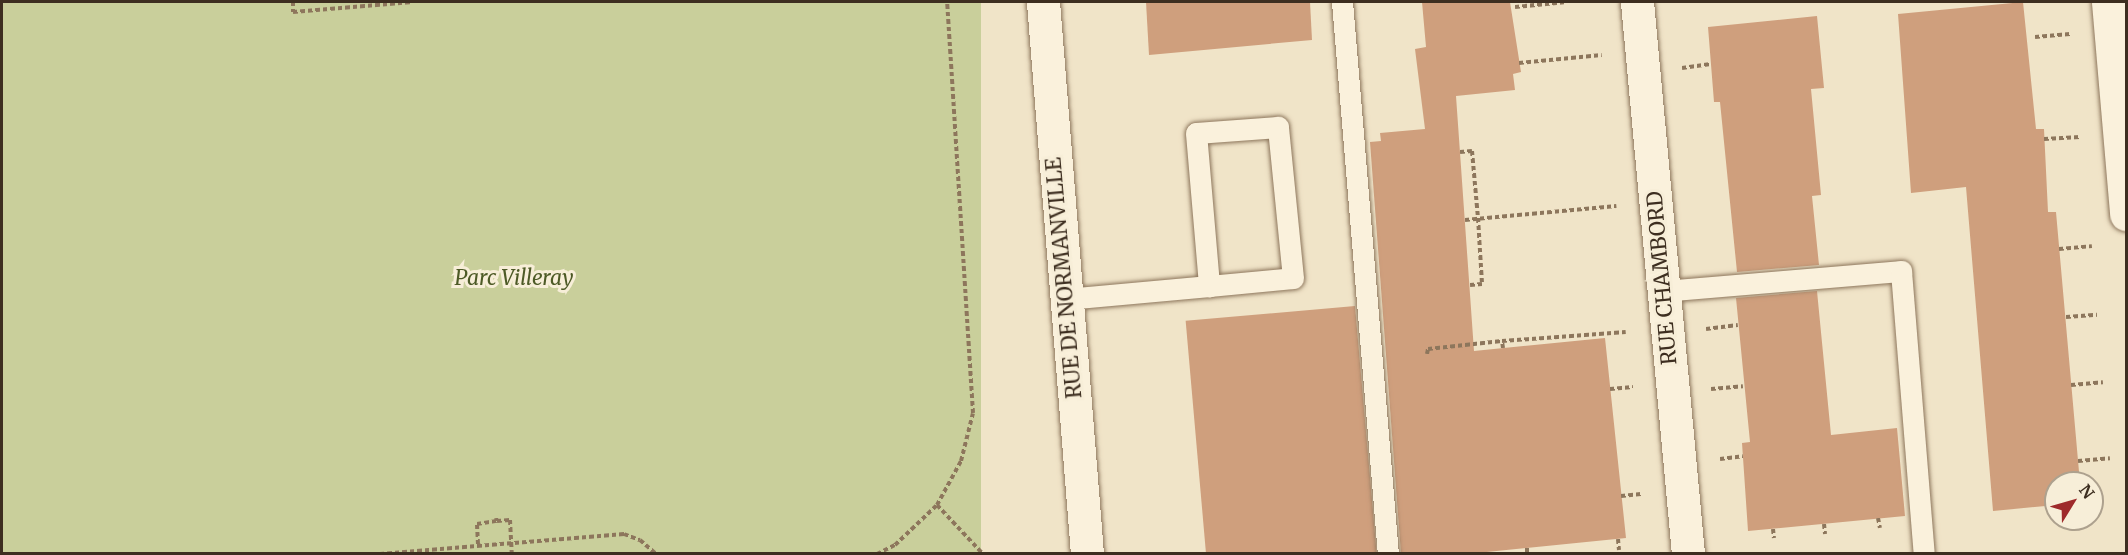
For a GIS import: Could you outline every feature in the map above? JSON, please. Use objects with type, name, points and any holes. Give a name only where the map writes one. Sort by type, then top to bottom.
[{"type":"street","name":"RUE DE NORMANVILLE","points":[[1043,2],[1087,554]]},
{"type":"street","name":"RUE CHAMBORD","points":[[1637,2],[1688,554]]},
{"type":"street","points":[[2108,2],[2127,214]]},
{"type":"lane","points":[[1342,2],[1388,554]]},
{"type":"lane","points":[[1066,299],[1209,286],[1293,278],[1278,127],[1196,133],[1209,286]]},
{"type":"lane","points":[[1663,291],[1901,271],[1924,554]]},
{"type":"path","points":[[293,2],[293,12],[370,3],[414,2]]},
{"type":"path","points":[[877,554],[895,544],[937,505],[961,461],[973,413],[947,2]]},
{"type":"path","points":[[1515,7],[1567,2]]},
{"type":"path","points":[[2035,37],[2074,33]]},
{"type":"path","points":[[1520,63],[1605,54]]},
{"type":"path","points":[[1680,68],[1711,64]]},
{"type":"path","points":[[2044,139],[2083,136]]},
{"type":"path","points":[[1460,152],[1472,151],[1478,218],[1482,284],[1470,285]]},
{"type":"path","points":[[1465,220],[1618,205]]},
{"type":"path","points":[[2059,249],[2092,246]]},
{"type":"path","points":[[2066,317],[2097,315]]},
{"type":"path","points":[[1702,330],[1738,325]]},
{"type":"path","points":[[1427,354],[1428,349],[1629,332]]},
{"type":"path","points":[[1502,341],[1503,348]]},
{"type":"path","points":[[2071,385],[2103,382]]},
{"type":"path","points":[[1708,390],[1743,386]]},
{"type":"path","points":[[1610,389],[1634,387]]},
{"type":"path","points":[[1714,460],[1743,456]]},
{"type":"path","points":[[2078,461],[2110,458]]},
{"type":"path","points":[[1621,496],[1643,494]]},
{"type":"path","points":[[937,505],[983,554]]},
{"type":"path","points":[[1878,518],[1880,528]]},
{"type":"path","points":[[478,544],[477,524],[510,520],[512,554]]},
{"type":"path","points":[[1824,524],[1825,534]]},
{"type":"path","points":[[1773,529],[1774,538]]},
{"type":"path","points":[[380,554],[512,541],[624,534],[640,540],[656,554]]},
{"type":"path","points":[[1618,539],[1619,550]]},
{"type":"green space","name":"Parc Villeray","points":[[2,2],[981,2],[981,553],[2,553]]},
{"type":"building","points":[[1146,2],[1310,2],[1312,40],[1149,55]]},
{"type":"building","points":[[1422,2],[1510,2],[1521,72],[1513,74],[1515,90],[1456,96],[1474,351],[1605,338],[1626,538],[1467,554],[1401,554],[1370,142],[1381,141],[1380,133],[1425,129],[1415,49],[1426,47]]},
{"type":"building","points":[[2023,2],[2036,129],[2044,129],[2048,212],[2056,212],[2079,471],[2044,471],[2044,506],[1993,511],[1966,187],[1911,193],[1898,14]]},
{"type":"building","points":[[1817,16],[1824,88],[1811,89],[1821,195],[1812,196],[1819,265],[1737,272],[1720,102],[1714,102],[1708,27]]},
{"type":"building","points":[[1817,291],[1831,435],[1897,428],[1905,516],[1748,531],[1742,443],[1750,442],[1736,298]]},
{"type":"building","points":[[1355,306],[1377,554],[1206,554],[1186,321]]}]
